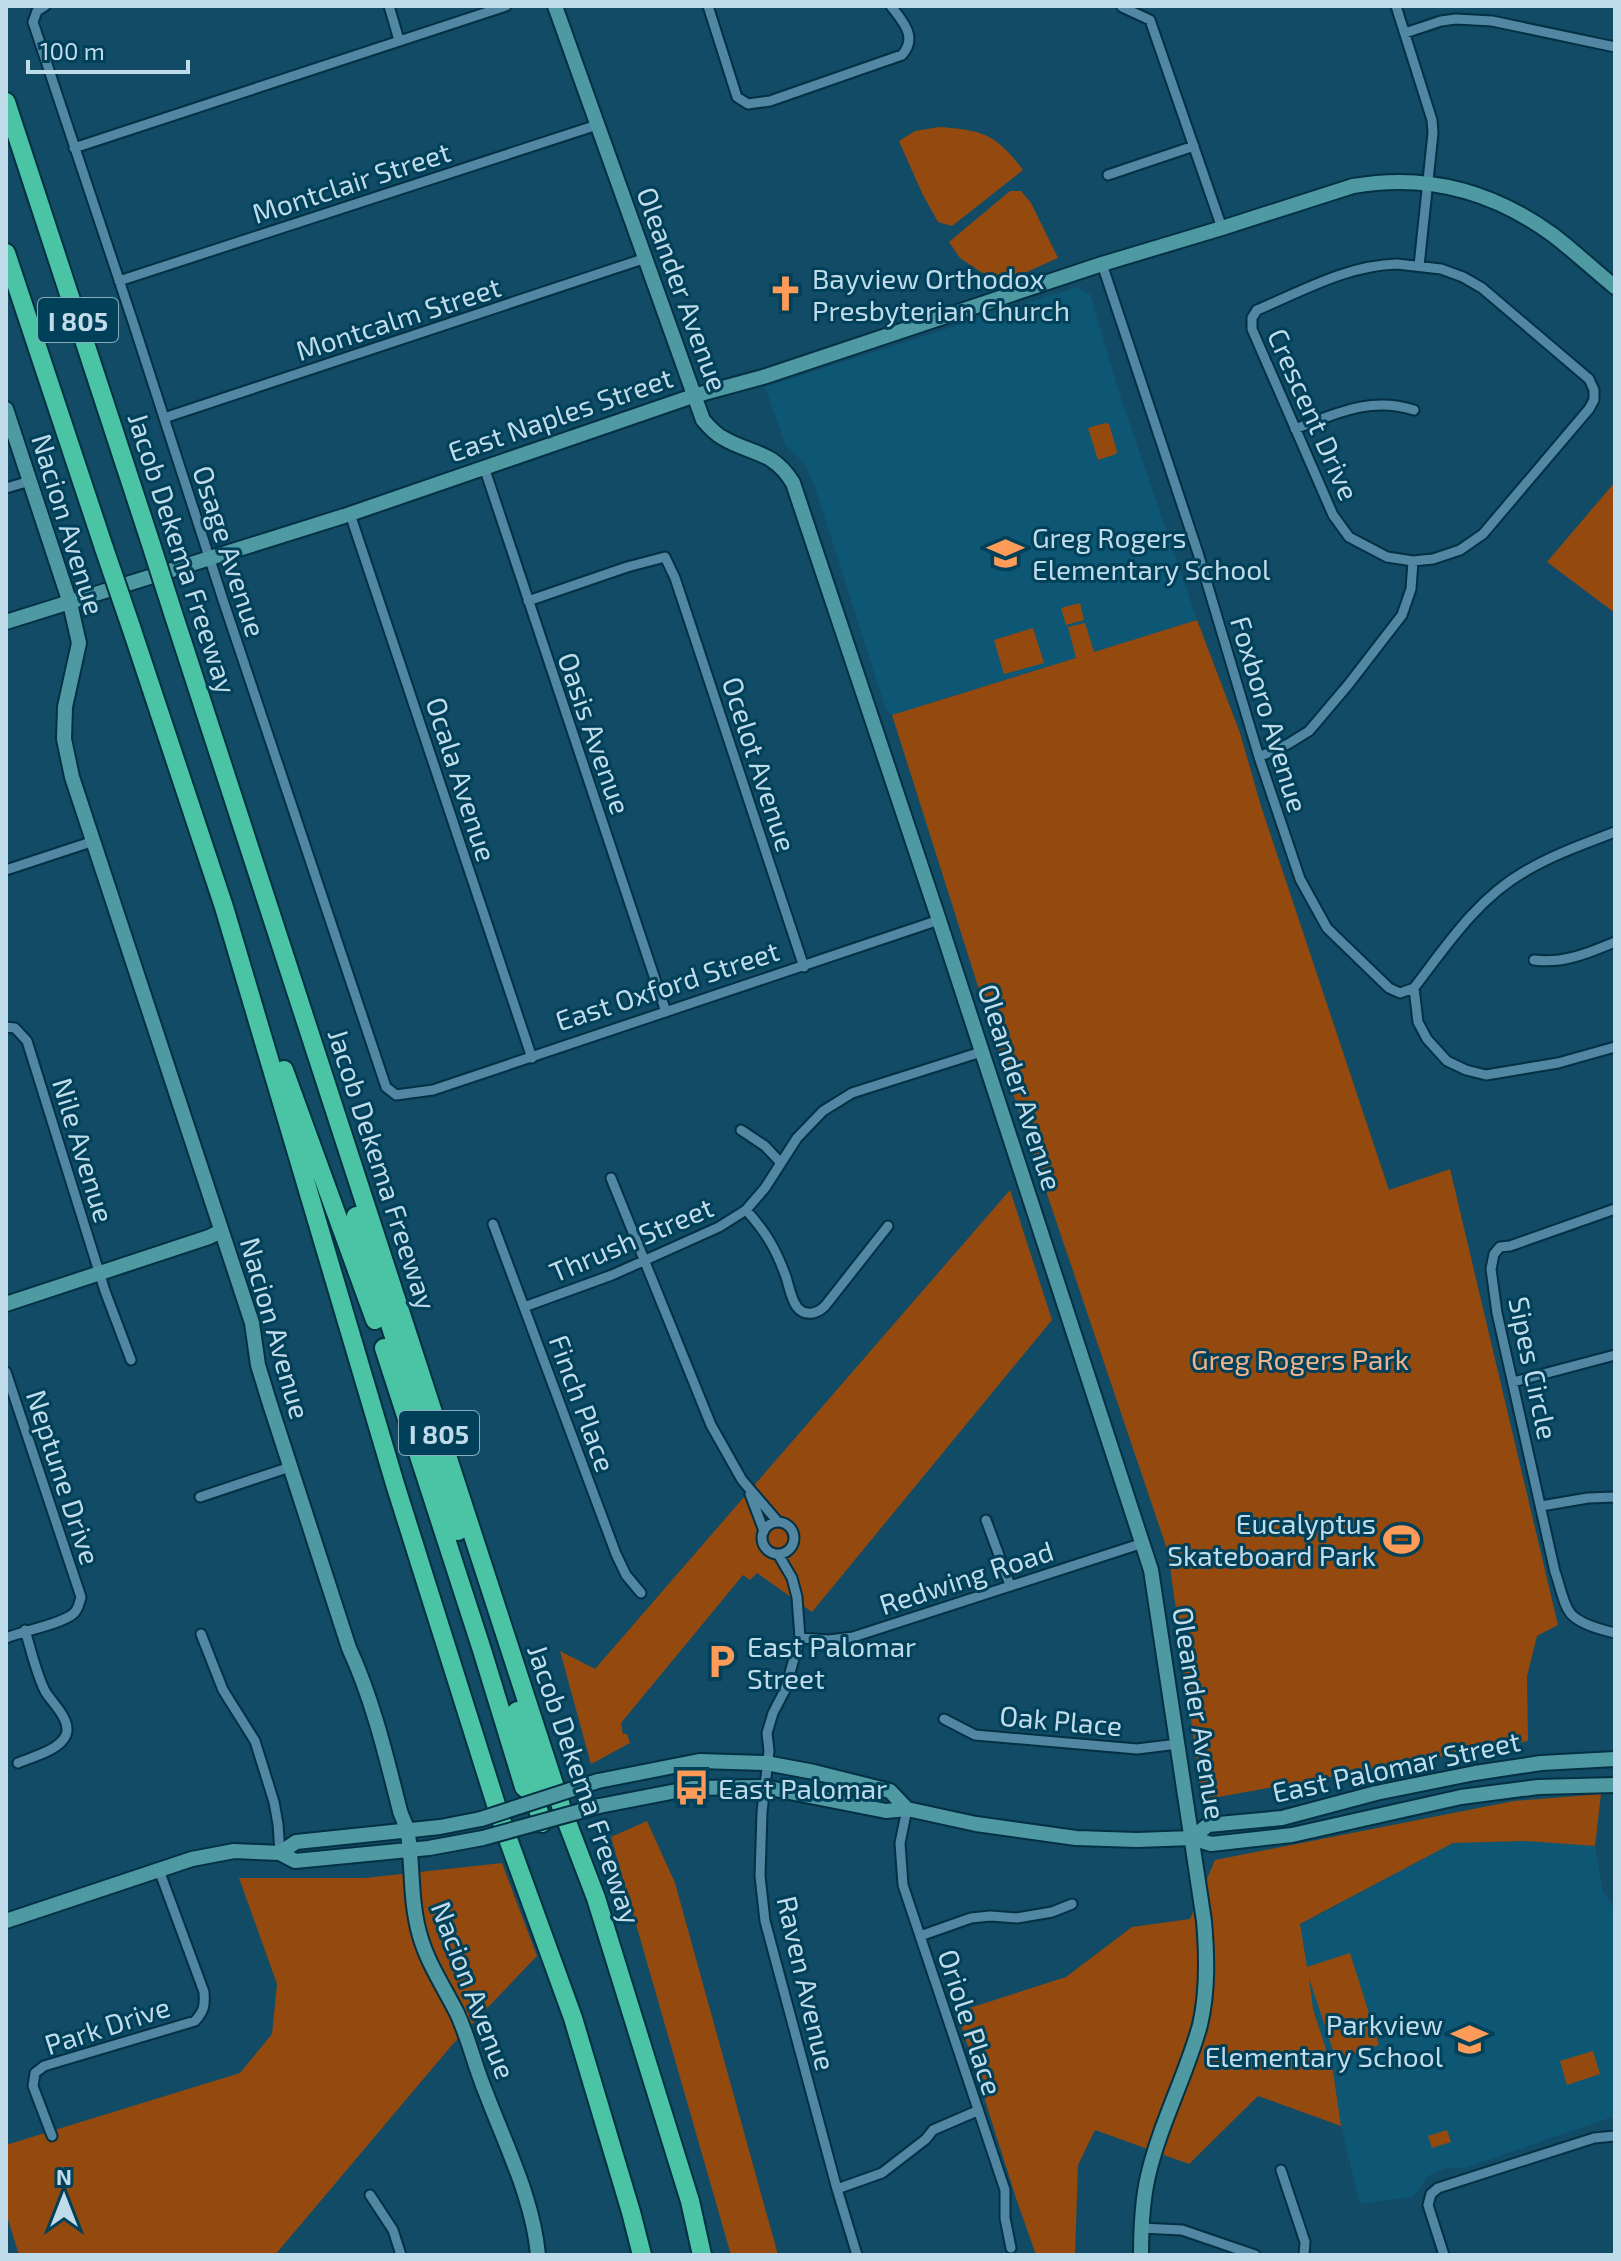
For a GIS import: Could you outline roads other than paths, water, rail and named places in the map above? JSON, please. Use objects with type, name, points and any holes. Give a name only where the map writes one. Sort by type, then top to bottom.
[{"type":"highway","name":"Jacob Dekema Freeway","points":[[6,102],[562,1809],[596,1898],[690,2201],[702,2255]]},
{"type":"highway","name":"I 805","points":[[6,253],[224,907],[400,1499],[499,1814],[573,2018],[642,2255]]},
{"type":"highway","points":[[173,613],[489,1648]]},
{"type":"highway","points":[[224,907],[368,1299],[489,1648],[539,1782],[536,1798],[542,1823]]},
{"type":"street","name":"Osage Avenue","points":[[45,6],[37,11],[33,22],[386,1087],[396,1095],[410,1094]]},
{"type":"street","points":[[389,6],[399,40]]},
{"type":"street","points":[[74,148],[506,6]]},
{"type":"street","name":"Oleander Avenue","points":[[555,6],[703,420],[717,434],[768,456],[787,472],[793,483],[1151,1570],[1192,1838],[1206,1946],[1206,1990],[1200,2024],[1149,2174],[1141,2228],[1141,2255]]},
{"type":"street","points":[[708,6],[737,97],[748,104],[770,101],[902,55],[909,47],[910,32],[891,6]]},
{"type":"street","points":[[1396,6],[1432,120],[1419,266]]},
{"type":"street","points":[[1122,7],[1150,20],[1222,228]]},
{"type":"street","points":[[1405,33],[1450,20],[1492,21],[1615,47]]},
{"type":"street","name":"Montclair Street","points":[[119,281],[597,125]]},
{"type":"street","points":[[1108,175],[1194,146]]},
{"type":"street","name":"East Naples Street","points":[[6,622],[350,514],[693,396],[763,377],[1102,264],[1353,186],[1373,182],[1427,182],[1503,203],[1552,235],[1615,287]]},
{"type":"street","name":"Montcalm Street","points":[[164,418],[646,258]]},
{"type":"street","name":"Foxboro Avenue","points":[[1102,264],[1198,553],[1259,757],[1300,879],[1327,928],[1389,988],[1400,993],[1414,988]]},
{"type":"street","name":"Crescent Drive","points":[[1386,264],[1452,272],[1482,288],[1589,379],[1594,390],[1594,400],[1589,409],[1483,534],[1460,550],[1433,559],[1413,561],[1387,557],[1349,537],[1333,515],[1295,429],[1252,329],[1252,318],[1257,310],[1363,267],[1386,264]]},
{"type":"street","points":[[1295,429],[1373,404],[1414,410]]},
{"type":"street","name":"Nacion Avenue","points":[[6,409],[70,603],[79,643],[65,707],[64,739],[72,777],[252,1323],[258,1365],[387,1756],[408,1831],[412,1900],[420,1937],[467,2037],[526,2199],[538,2255]]},
{"type":"street","name":"Oasis Avenue","points":[[484,467],[666,1012]]},
{"type":"street","points":[[6,488],[30,481]]},
{"type":"street","name":"Ocala Avenue","points":[[350,514],[532,1058]]},
{"type":"street","name":"Ocelot Avenue","points":[[528,601],[665,557],[674,575],[804,967]]},
{"type":"street","points":[[1259,757],[1309,731],[1402,615],[1411,589],[1413,561]]},
{"type":"street","points":[[1615,832],[1547,859],[1521,873],[1487,899],[1436,956],[1414,988],[1418,1022],[1427,1039],[1447,1061],[1466,1070],[1486,1075],[1558,1063],[1615,1047]]},
{"type":"street","points":[[6,870],[94,841]]},
{"type":"street","name":"East Oxford Street","points":[[410,1094],[433,1090],[532,1058],[939,920]]},
{"type":"street","points":[[1534,960],[1550,962],[1571,959],[1615,942]]},
{"type":"street","name":"Nile Avenue","points":[[6,1027],[15,1028],[27,1041],[100,1273],[131,1360]]},
{"type":"street","name":"Thrush Street","points":[[524,1307],[612,1275],[719,1227],[746,1210],[765,1188],[797,1138],[823,1111],[852,1093],[981,1052]]},
{"type":"street","points":[[741,1130],[765,1146],[781,1163]]},
{"type":"street","points":[[611,1178],[711,1425],[747,1487],[778,1522]]},
{"type":"street","name":"Sipes Circle","points":[[1615,1209],[1500,1247],[1494,1254],[1491,1269],[1497,1313],[1555,1572],[1573,1616],[1615,1633]]},
{"type":"street","points":[[746,1210],[765,1230],[775,1249],[797,1307],[808,1313],[817,1312],[825,1306],[888,1226]]},
{"type":"street","name":"Finch Place","points":[[493,1224],[616,1554],[626,1575],[641,1593]]},
{"type":"street","points":[[6,1304],[221,1231]]},
{"type":"street","points":[[1513,1382],[1615,1355]]},
{"type":"street","name":"Neptune Drive","points":[[6,1372],[81,1597],[79,1607],[62,1620],[25,1630]]},
{"type":"street","points":[[200,1497],[290,1467]]},
{"type":"street","points":[[747,1487],[764,1531]]},
{"type":"street","points":[[1541,1506],[1615,1497]]},
{"type":"street","points":[[986,1520],[1010,1585]]},
{"type":"street","points":[[778,1522],[792,1530],[794,1541],[784,1553],[778,1554],[765,1548],[762,1538],[769,1525],[778,1522]]},
{"type":"street","name":"Redwing Road","points":[[800,1638],[829,1640],[853,1637],[1143,1543]]},
{"type":"street","name":"Raven Avenue","points":[[792,1546],[792,1578],[797,1597],[800,1638],[785,1690],[767,1733],[769,1751],[764,1787],[760,1876],[765,1921],[857,2255]]},
{"type":"street","name":"Raven Avenue","points":[[778,1554],[792,1578]]},
{"type":"street","points":[[6,1638],[25,1630],[44,1690],[67,1728],[66,1736],[58,1745],[18,1763]]},
{"type":"street","points":[[201,1634],[223,1691],[255,1741],[274,1802],[280,1853]]},
{"type":"street","name":"Oak Place","points":[[944,1719],[975,1735],[1137,1749],[1178,1744]]},
{"type":"street","name":"East Palomar Street","points":[[1192,1838],[1208,1825],[1282,1818],[1376,1793],[1475,1773],[1615,1759]]},
{"type":"street","name":"East Palomar Street","points":[[280,1853],[296,1842],[408,1831],[481,1819],[536,1798],[598,1781],[699,1761],[766,1763],[814,1772],[890,1791],[907,1809]]},
{"type":"street","points":[[1542,1787],[1547,1774],[1563,1762]]},
{"type":"street","name":"East Palomar Street","points":[[6,1921],[192,1859],[234,1851],[280,1853],[295,1861],[409,1849],[483,1838],[599,1806],[692,1788],[764,1787],[886,1811],[907,1809],[976,1824],[1076,1838],[1192,1838],[1211,1844],[1292,1835],[1461,1797],[1542,1787],[1615,1785]]},
{"type":"street","name":"Oriole Place","points":[[907,1809],[900,1843],[903,1885],[1005,2190],[1005,2218],[1011,2248]]},
{"type":"street","name":"Park Drive","points":[[52,2136],[33,2086],[35,2073],[44,2066],[195,2021],[203,2012],[204,1992],[159,1870]]},
{"type":"street","points":[[920,1936],[971,1918],[1017,1918],[1052,1912],[1072,1904]]},
{"type":"street","points":[[837,2189],[882,2173],[933,2130],[977,2111]]},
{"type":"street","points":[[1444,2255],[1428,2205],[1431,2194],[1438,2188],[1594,2138],[1614,2138]]},
{"type":"street","points":[[1281,2170],[1305,2242],[1304,2255]]},
{"type":"street","points":[[370,2195],[393,2230],[401,2255]]},
{"type":"street","points":[[1141,2228],[1182,2230],[1255,2255]]},
{"type":"place","name":"Bayview Orthodox Presbyterian Church","points":[[786,294]]},
{"type":"place","name":"Greg Rogers Elementary School","points":[[1006,553]]},
{"type":"place","name":"Eucalyptus Skateboard Park","points":[[1402,1539]]},
{"type":"place","name":"East Palomar Street","points":[[721,1662]]},
{"type":"place","name":"East Palomar","points":[[692,1788]]},
{"type":"place","name":"Parkview Elementary School","points":[[1469,2040]]},
{"type":"park label","name":"Greg Rogers Park","points":[[1300,1359]]}]
